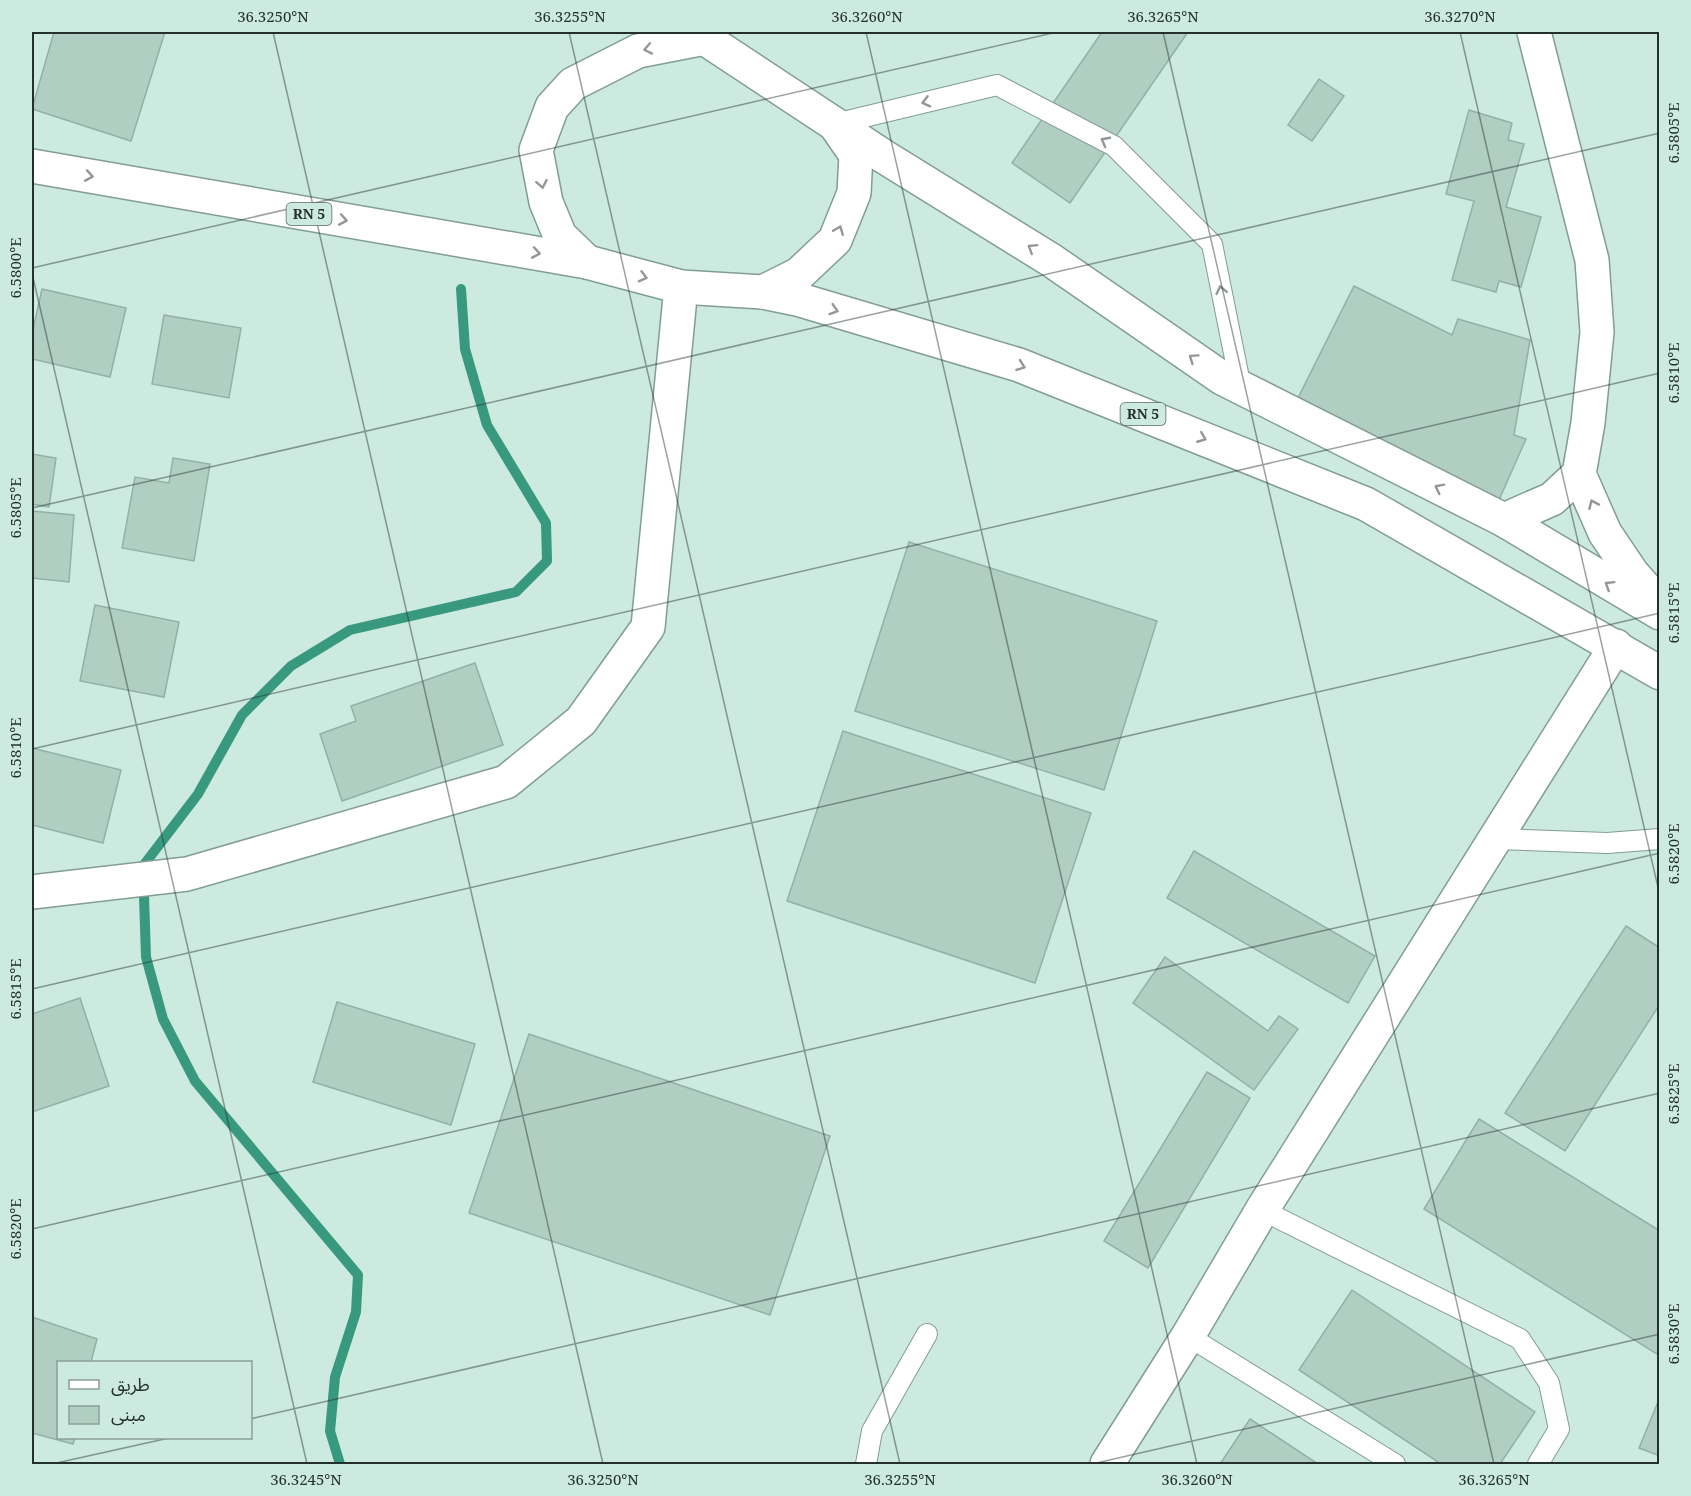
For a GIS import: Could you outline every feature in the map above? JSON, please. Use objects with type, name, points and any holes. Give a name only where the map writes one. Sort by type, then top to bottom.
[{"type":"main road","points":[[1534,32],[1592,260],[1597,332],[1588,423],[1579,474],[1605,533],[1632,573],[1659,605]]},
{"type":"main road","points":[[586,262],[560,236],[546,202],[536,150],[552,107],[573,84],[638,51],[700,35],[835,124],[1051,260],[1222,378],[1504,520],[1659,613]]},
{"type":"main road","points":[[763,292],[799,274],[835,240],[854,193],[856,155],[835,124]]},
{"type":"main road","name":"RN 5","points":[[32,166],[586,262],[681,287],[763,292],[797,298],[1019,365],[1366,504],[1616,646],[1659,673]]},
{"type":"main road","points":[[32,891],[187,874],[506,782],[581,721],[648,627],[681,287]]},
{"type":"main road","points":[[1504,520],[1552,500],[1579,474]]},
{"type":"main road","points":[[1107,1464],[1188,1336],[1262,1210],[1616,646]]},
{"type":"lane","points":[[835,124],[997,85],[1114,146],[1212,244],[1241,388]]},
{"type":"lane","points":[[1496,839],[1607,843],[1659,839]]},
{"type":"lane","points":[[1262,1210],[1520,1339],[1549,1383],[1559,1429],[1538,1464]]},
{"type":"lane","points":[[866,1464],[872,1431],[927,1335]]},
{"type":"lane","points":[[1188,1336],[1395,1464]]},
{"type":"building","points":[[54,32],[165,32],[131,141],[32,109]]},
{"type":"building","points":[[1102,32],[1188,32],[1070,203],[1012,163]]},
{"type":"building","points":[[1319,79],[1344,96],[1312,141],[1288,125]]},
{"type":"building","points":[[1469,110],[1512,123],[1508,140],[1524,144],[1506,207],[1541,217],[1521,287],[1499,281],[1496,292],[1452,280],[1474,201],[1446,194]]},
{"type":"building","points":[[1354,286],[1452,335],[1458,319],[1530,340],[1514,435],[1526,439],[1499,500],[1294,406]]},
{"type":"building","points":[[42,289],[126,308],[110,377],[32,359],[32,334]]},
{"type":"building","points":[[164,315],[241,328],[229,398],[152,384]]},
{"type":"building","points":[[32,454],[56,458],[49,507],[32,504]]},
{"type":"building","points":[[173,458],[210,464],[194,561],[122,548],[135,477],[169,483]]},
{"type":"building","points":[[32,511],[74,515],[69,582],[32,578]]},
{"type":"building","points":[[909,542],[1157,621],[1104,790],[855,711]]},
{"type":"building","points":[[95,605],[179,622],[164,697],[80,681]]},
{"type":"building","points":[[475,663],[503,745],[342,801],[320,734],[356,721],[351,706]]},
{"type":"building","points":[[843,731],[1091,813],[1035,983],[787,901]]},
{"type":"building","points":[[32,748],[121,770],[103,843],[32,825]]},
{"type":"building","points":[[1194,851],[1375,956],[1348,1003],[1167,898]]},
{"type":"building","points":[[1626,926],[1660,948],[1660,1004],[1565,1151],[1505,1113]]},
{"type":"building","points":[[1165,957],[1268,1031],[1279,1016],[1298,1029],[1254,1090],[1133,1003]]},
{"type":"building","points":[[80,998],[109,1086],[32,1112],[32,1014]]},
{"type":"building","points":[[337,1002],[475,1044],[451,1125],[313,1082]]},
{"type":"building","points":[[529,1034],[830,1136],[770,1315],[469,1213]]},
{"type":"building","points":[[1207,1072],[1250,1098],[1148,1268],[1104,1241]]},
{"type":"building","points":[[1479,1119],[1660,1231],[1660,1356],[1424,1209]]},
{"type":"building","points":[[1352,1290],[1535,1412],[1500,1464],[1441,1464],[1299,1370]]},
{"type":"building","points":[[32,1317],[97,1339],[91,1361],[57,1361],[57,1439],[75,1439],[73,1444],[32,1433]]},
{"type":"building","points":[[1660,1397],[1660,1456],[1639,1448]]},
{"type":"building","points":[[1250,1419],[1318,1464],[1220,1464]]},
{"type":"waterway","points":[[340,1464],[330,1431],[335,1377],[356,1312],[358,1275],[195,1081],[163,1019],[146,957],[143,866],[198,794],[242,715],[291,666],[350,630],[516,592],[547,561],[546,523],[487,425],[465,349],[461,289]]}]
